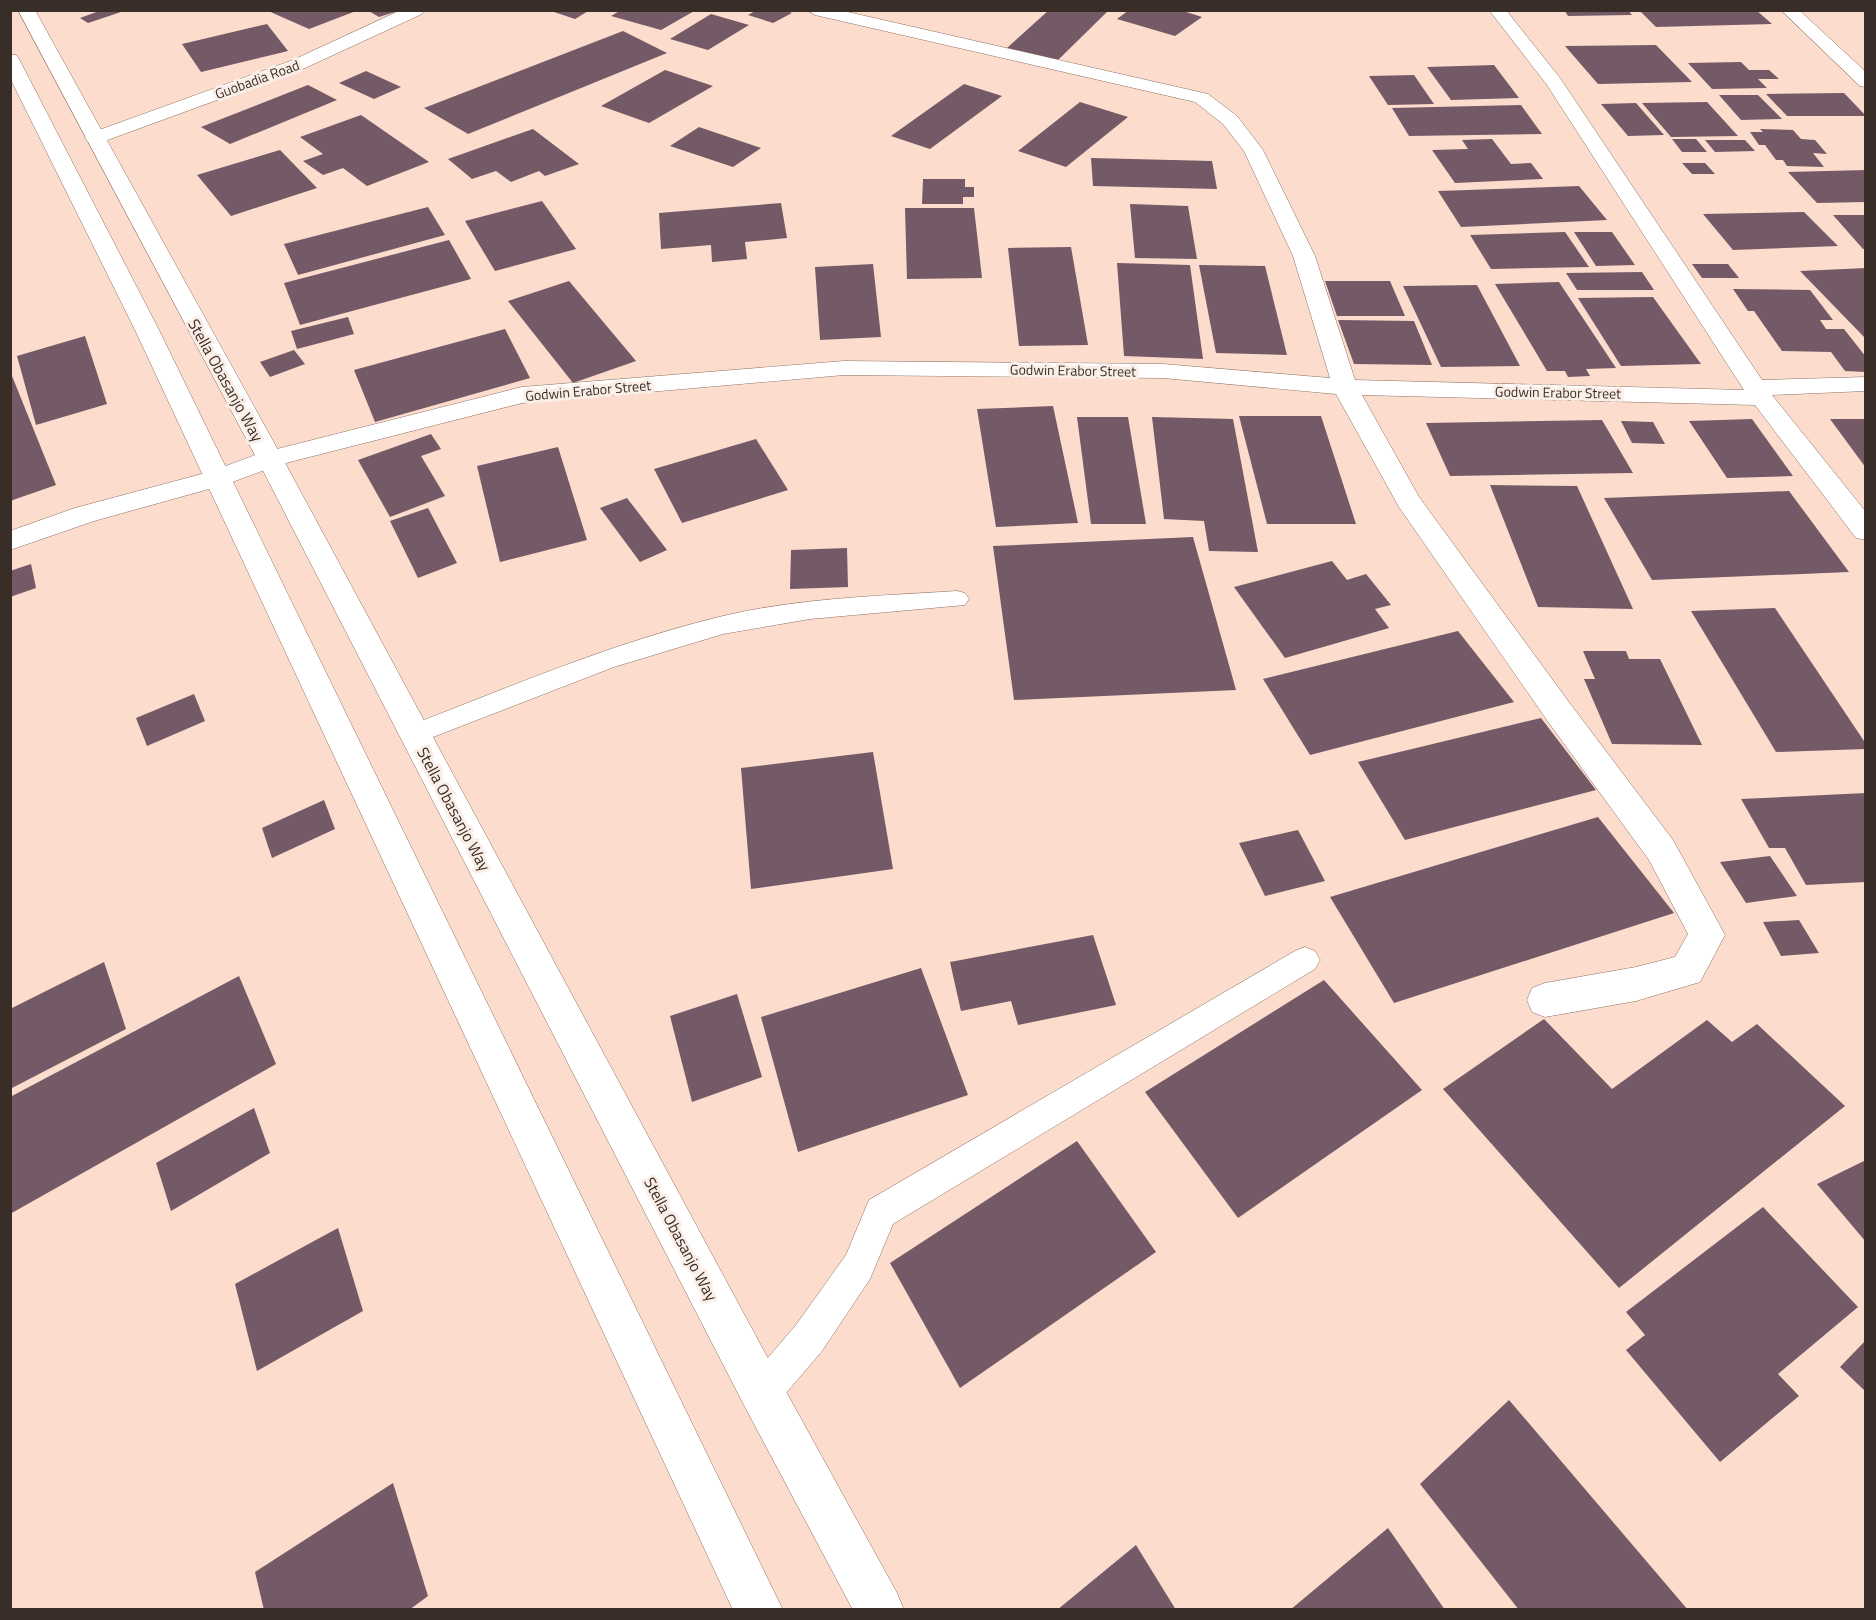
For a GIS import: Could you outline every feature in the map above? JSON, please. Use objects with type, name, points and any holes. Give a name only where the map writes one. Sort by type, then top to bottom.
[{"type":"street","name":"Stella Obasanjo Way","points":[[26,10],[114,176],[270,459],[762,1393],[880,1610]]},
{"type":"street","name":"Guobadia Road","points":[[95,138],[299,64],[416,10]]},
{"type":"street","points":[[815,10],[1201,98],[1230,120],[1253,150],[1304,256],[1345,387],[1408,501],[1566,723],[1661,850],[1707,935],[1687,970],[1636,984],[1545,1000]]},
{"type":"street","points":[[1497,10],[1554,82],[1759,393],[1866,531]]},
{"type":"street","points":[[1789,10],[1866,82]]},
{"type":"street","points":[[10,59],[218,478],[759,1610]]},
{"type":"street","points":[[74,188],[114,176]]},
{"type":"street","name":"Godwin Erabor Street","points":[[10,542],[85,514],[218,478],[270,459],[522,396],[844,368],[1163,371],[1345,387],[1759,393],[1866,384]]},
{"type":"lane","points":[[415,734],[606,660],[724,625],[790,613],[957,599]]},
{"type":"lane","points":[[762,1393],[809,1338],[858,1267],[881,1212],[1305,960]]},
{"type":"building","points":[[102,10],[124,11],[88,23],[80,18]]},
{"type":"building","points":[[266,10],[356,10],[356,11],[309,29]]},
{"type":"building","points":[[367,10],[398,10],[398,11],[379,17]]},
{"type":"building","points":[[548,10],[590,10],[575,19]]},
{"type":"building","points":[[621,10],[696,10],[661,30],[611,16]]},
{"type":"building","points":[[757,10],[784,10],[792,13],[773,23],[748,15]]},
{"type":"building","points":[[1049,10],[1109,10],[1058,60],[1007,48]]},
{"type":"building","points":[[1129,10],[1180,10],[1202,17],[1175,36],[1117,19]]},
{"type":"building","points":[[1564,10],[1628,10],[1632,15],[1568,16]]},
{"type":"building","points":[[1639,10],[1756,10],[1772,24],[1656,27]]},
{"type":"building","points":[[711,14],[749,25],[708,50],[670,39]]},
{"type":"building","points":[[267,24],[288,51],[201,72],[182,44]]},
{"type":"building","points":[[623,31],[667,53],[468,134],[424,108]]},
{"type":"building","points":[[1656,45],[1692,82],[1598,84],[1565,46]]},
{"type":"building","points":[[1741,62],[1749,70],[1769,70],[1779,79],[1758,79],[1767,88],[1712,89],[1688,63]]},
{"type":"building","points":[[1494,65],[1519,98],[1451,100],[1427,67]]},
{"type":"building","points":[[665,70],[713,86],[649,123],[601,106]]},
{"type":"building","points":[[366,71],[401,87],[374,99],[339,83]]},
{"type":"building","points":[[1414,75],[1434,104],[1388,105],[1369,76]]},
{"type":"building","points":[[964,84],[1002,96],[930,149],[891,136]]},
{"type":"building","points":[[308,85],[337,100],[230,144],[201,127]]},
{"type":"building","points":[[1844,93],[1866,116],[1787,116],[1766,94]]},
{"type":"building","points":[[1719,95],[1758,95],[1782,119],[1741,120]]},
{"type":"building","points":[[1080,102],[1128,117],[1066,167],[1018,151]]},
{"type":"building","points":[[1707,102],[1738,136],[1671,137],[1642,103]]},
{"type":"building","points":[[1636,103],[1664,135],[1628,136],[1601,104]]},
{"type":"building","points":[[1521,105],[1542,134],[1409,136],[1392,108]]},
{"type":"building","points":[[361,115],[429,162],[367,186],[343,168],[323,175],[303,161],[323,154],[300,137]]},
{"type":"building","points":[[699,127],[761,148],[733,167],[670,146]]},
{"type":"building","points":[[533,129],[579,164],[545,176],[539,171],[511,182],[496,171],[472,179],[448,159]]},
{"type":"building","points":[[1760,129],[1793,130],[1801,139],[1815,140],[1827,154],[1813,153],[1824,167],[1787,166],[1783,160],[1776,160],[1765,145],[1759,145],[1750,132],[1763,132]]},
{"type":"building","points":[[1492,139],[1511,164],[1531,163],[1543,179],[1455,183],[1432,150],[1468,149],[1462,140]]},
{"type":"building","points":[[1672,139],[1696,139],[1707,152],[1682,152]]},
{"type":"building","points":[[1705,140],[1745,140],[1755,151],[1715,152]]},
{"type":"building","points":[[280,150],[317,188],[231,216],[197,175]]},
{"type":"building","points":[[1091,158],[1212,161],[1217,189],[1093,186]]},
{"type":"building","points":[[1682,163],[1705,163],[1715,174],[1692,174]]},
{"type":"building","points":[[1866,170],[1866,202],[1817,203],[1788,172]]},
{"type":"building","points":[[923,179],[965,179],[965,187],[974,187],[974,197],[963,197],[963,204],[922,204]]},
{"type":"building","points":[[1579,186],[1607,220],[1461,227],[1438,191]]},
{"type":"building","points":[[542,201],[576,249],[495,271],[465,221]]},
{"type":"building","points":[[781,203],[787,238],[745,242],[747,259],[712,262],[711,245],[661,249],[659,213]]},
{"type":"building","points":[[1130,204],[1188,206],[1197,259],[1135,258]]},
{"type":"building","points":[[428,207],[445,235],[298,275],[284,244]]},
{"type":"building","points":[[905,208],[974,208],[982,278],[907,279]]},
{"type":"building","points":[[1804,212],[1838,246],[1733,250],[1703,214]]},
{"type":"building","points":[[1833,215],[1866,215],[1866,249],[1863,249]]},
{"type":"building","points":[[1565,232],[1589,267],[1491,269],[1470,235]]},
{"type":"building","points":[[1574,232],[1612,232],[1635,265],[1596,266]]},
{"type":"building","points":[[449,240],[471,279],[300,325],[284,283]]},
{"type":"building","points":[[1071,247],[1088,345],[1019,346],[1008,248]]},
{"type":"building","points":[[1117,263],[1190,265],[1203,359],[1124,356]]},
{"type":"building","points":[[873,264],[881,337],[820,340],[815,267]]},
{"type":"building","points":[[1692,264],[1728,264],[1739,278],[1702,278]]},
{"type":"building","points":[[1199,265],[1265,266],[1287,355],[1216,353]]},
{"type":"building","points":[[1866,268],[1866,339],[1800,271]]},
{"type":"building","points":[[1642,272],[1654,290],[1577,290],[1566,273]]},
{"type":"building","points":[[569,281],[636,361],[573,383],[508,301]]},
{"type":"building","points":[[1325,281],[1390,281],[1405,316],[1337,316]]},
{"type":"building","points":[[1559,282],[1616,368],[1586,369],[1590,376],[1568,377],[1565,371],[1547,371],[1495,284]]},
{"type":"building","points":[[1477,285],[1520,366],[1441,367],[1403,286]]},
{"type":"building","points":[[1733,289],[1810,290],[1833,320],[1820,320],[1826,329],[1844,329],[1866,357],[1866,372],[1845,371],[1831,352],[1782,351],[1754,311],[1748,311]]},
{"type":"building","points":[[1653,297],[1701,364],[1621,366],[1578,298]]},
{"type":"building","points":[[348,317],[354,334],[297,349],[291,331]]},
{"type":"building","points":[[1338,320],[1414,321],[1432,365],[1354,364]]},
{"type":"building","points":[[505,329],[530,378],[375,422],[354,370]]},
{"type":"building","points":[[85,336],[107,404],[36,425],[17,356]]},
{"type":"building","points":[[294,350],[305,364],[270,377],[260,362]]},
{"type":"building","points":[[10,371],[56,485],[10,501]]},
{"type":"building","points":[[1053,406],[1078,523],[996,527],[977,409]]},
{"type":"building","points":[[1239,416],[1321,416],[1356,524],[1267,524]]},
{"type":"building","points":[[1077,417],[1128,417],[1146,524],[1091,524]]},
{"type":"building","points":[[1152,417],[1233,419],[1258,552],[1209,551],[1204,521],[1164,519]]},
{"type":"building","points":[[1752,419],[1793,476],[1727,478],[1689,421]]},
{"type":"building","points":[[1830,419],[1866,419],[1866,468]]},
{"type":"building","points":[[1602,420],[1633,473],[1450,476],[1426,423]]},
{"type":"building","points":[[1621,421],[1653,422],[1665,444],[1632,443]]},
{"type":"building","points":[[431,434],[441,449],[421,456],[445,496],[390,517],[358,460]]},
{"type":"building","points":[[756,439],[788,490],[682,523],[654,469]]},
{"type":"building","points":[[558,447],[587,540],[500,562],[477,466]]},
{"type":"building","points":[[1490,485],[1577,486],[1633,609],[1538,607]]},
{"type":"building","points":[[1789,491],[1849,572],[1652,580],[1604,498]]},
{"type":"building","points":[[627,498],[667,550],[640,562],[600,508]]},
{"type":"building","points":[[428,508],[457,563],[418,578],[390,521]]},
{"type":"building","points":[[1193,537],[1236,690],[1014,700],[993,546]]},
{"type":"building","points":[[847,548],[848,587],[790,589],[791,550]]},
{"type":"building","points":[[1332,561],[1347,580],[1366,574],[1391,605],[1375,609],[1389,628],[1285,658],[1234,587]]},
{"type":"building","points":[[31,564],[36,588],[10,597],[10,571]]},
{"type":"building","points":[[1775,608],[1866,744],[1866,749],[1776,752],[1691,611]]},
{"type":"building","points":[[1458,631],[1514,702],[1310,755],[1263,679]]},
{"type":"building","points":[[1583,651],[1626,651],[1629,659],[1660,659],[1702,745],[1612,744],[1584,679],[1595,679]]},
{"type":"building","points":[[194,694],[205,721],[147,746],[136,718]]},
{"type":"building","points":[[1541,718],[1596,790],[1405,840],[1358,762]]},
{"type":"building","points":[[873,752],[893,869],[751,889],[741,768]]},
{"type":"building","points":[[1866,793],[1866,882],[1806,885],[1785,848],[1769,848],[1741,799]]},
{"type":"building","points":[[324,800],[335,829],[272,858],[262,828]]},
{"type":"building","points":[[1598,817],[1674,913],[1394,1003],[1330,897]]},
{"type":"building","points":[[1298,830],[1325,881],[1265,896],[1239,843]]},
{"type":"building","points":[[1770,856],[1797,896],[1746,903],[1720,862]]},
{"type":"building","points":[[1799,920],[1819,953],[1781,956],[1763,922]]},
{"type":"building","points":[[1093,935],[1116,1005],[1018,1025],[1011,1001],[961,1011],[950,962]]},
{"type":"building","points":[[104,962],[126,1029],[10,1089],[10,1009]]},
{"type":"building","points":[[921,968],[968,1095],[798,1152],[761,1017]]},
{"type":"building","points":[[239,976],[276,1064],[10,1214],[10,1097]]},
{"type":"building","points":[[1324,980],[1422,1090],[1238,1218],[1145,1092]]},
{"type":"building","points":[[737,994],[762,1077],[692,1102],[670,1016]]},
{"type":"building","points":[[1544,1019],[1612,1089],[1707,1020],[1732,1042],[1757,1024],[1845,1106],[1619,1288],[1443,1089]]},
{"type":"building","points":[[254,1108],[270,1153],[171,1211],[156,1163]]},
{"type":"building","points":[[1077,1141],[1156,1252],[960,1388],[890,1263]]},
{"type":"building","points":[[1866,1160],[1866,1242],[1817,1184]]},
{"type":"building","points":[[1763,1207],[1858,1307],[1778,1374],[1799,1396],[1720,1462],[1626,1350],[1645,1335],[1626,1312]]},
{"type":"building","points":[[338,1228],[363,1311],[257,1371],[235,1284]]},
{"type":"building","points":[[1866,1340],[1866,1392],[1840,1367]]},
{"type":"building","points":[[1509,1400],[1688,1610],[1519,1610],[1420,1484]]},
{"type":"building","points":[[393,1483],[428,1596],[409,1610],[264,1610],[255,1572]]},
{"type":"building","points":[[1388,1528],[1445,1610],[1290,1610]]},
{"type":"building","points":[[1136,1545],[1176,1610],[1057,1610]]}]
